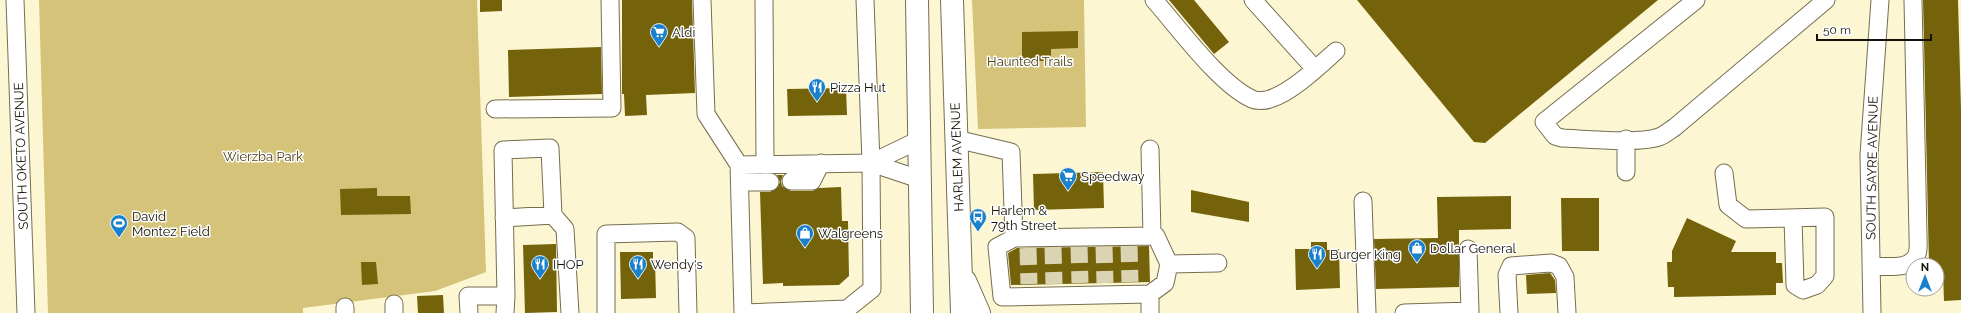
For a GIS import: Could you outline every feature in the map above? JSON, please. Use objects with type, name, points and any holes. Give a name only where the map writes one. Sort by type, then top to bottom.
[{"type":"main road","points":[[917,0],[922,313]]},
{"type":"main road","name":"HARLEM AVENUE","points":[[952,0],[962,313]]},
{"type":"main road","points":[[960,271],[979,313]]},
{"type":"main road","points":[[906,313],[921,283]]},
{"type":"street","name":"SOUTH OKETO AVENUE","points":[[15,0],[26,313]]},
{"type":"street","points":[[495,108],[612,108],[610,0]]},
{"type":"street","points":[[702,0],[706,114],[739,165],[744,313],[847,309],[872,289],[865,0]]},
{"type":"street","points":[[764,0],[765,164]]},
{"type":"street","points":[[1154,0],[1216,72],[1240,92],[1253,100],[1269,99],[1305,78],[1336,51]]},
{"type":"street","points":[[1253,0],[1315,69]]},
{"type":"street","points":[[1696,0],[1544,122],[1555,136],[1562,138],[1626,139],[1652,139],[1661,136],[1675,127],[1826,0]]},
{"type":"street","name":"SOUTH SAYRE AVENUE","points":[[1872,313],[1870,120],[1880,0]]},
{"type":"street","points":[[1871,266],[1902,266],[1912,262],[1917,255],[1918,235],[1913,0]]},
{"type":"street","points":[[1626,139],[1626,172]]},
{"type":"street","points":[[870,162],[919,140]]},
{"type":"street","points":[[956,140],[1011,152],[1023,241]]},
{"type":"street","points":[[505,313],[506,296],[503,150],[550,148],[553,215],[565,229],[570,313]]},
{"type":"street","points":[[1150,149],[1152,236]]},
{"type":"street","points":[[739,165],[870,162],[920,179]]},
{"type":"street","points":[[791,181],[812,180],[821,163]]},
{"type":"street","points":[[1724,173],[1728,205],[1746,218],[1792,218]]},
{"type":"street","points":[[740,182],[770,182]]},
{"type":"street","points":[[1363,201],[1367,313]]},
{"type":"street","points":[[504,218],[553,215]]},
{"type":"street","points":[[606,313],[606,234],[678,232],[686,238],[688,313]]},
{"type":"street","points":[[1156,236],[1169,264],[1165,283],[1150,294],[1130,288],[1029,291],[1002,297],[997,247],[1023,241],[1104,241],[1129,240],[1156,236]]},
{"type":"street","points":[[1404,313],[1470,312],[1468,250]]},
{"type":"street","points":[[1169,264],[1218,263]]},
{"type":"street","points":[[1509,313],[1507,275],[1511,266],[1551,263],[1560,266],[1565,277],[1567,308]]},
{"type":"street","points":[[1150,294],[1150,313]]},
{"type":"street","points":[[469,313],[468,296],[506,296]]},
{"type":"green space","name":"Wierzba Park","points":[[39,0],[477,0],[486,272],[435,291],[303,308],[303,313],[48,313]]},
{"type":"green space","name":"Haunted Trails","points":[[972,0],[1084,0],[1086,127],[978,129]]},
{"type":"building","points":[[480,0],[502,0],[502,11],[480,12]]},
{"type":"building","name":"Aldi","points":[[622,0],[692,0],[695,93],[646,95],[647,115],[625,116],[624,94],[622,94]]},
{"type":"building","points":[[1169,0],[1194,0],[1229,42],[1214,54]]},
{"type":"building","points":[[1357,0],[1658,0],[1485,143],[1474,142]]},
{"type":"building","points":[[1923,0],[1958,0],[1961,109],[1961,300],[1944,301],[1945,257],[1929,257]]},
{"type":"building","points":[[1078,31],[1078,48],[1051,49],[1051,61],[1022,61],[1022,32]]},
{"type":"building","points":[[601,47],[602,94],[509,97],[508,50]]},
{"type":"building","name":"Pizza Hut","points":[[846,88],[847,115],[788,116],[787,89]]},
{"type":"building","name":"Speedway","points":[[1103,172],[1104,208],[1034,210],[1033,174]]},
{"type":"building","name":"Walgreens","points":[[777,175],[783,175],[781,181],[782,186],[791,191],[812,191],[819,188],[841,187],[842,221],[848,221],[849,276],[839,285],[783,286],[783,283],[763,284],[760,192],[770,192],[778,187],[780,182]]},
{"type":"building","points":[[377,188],[377,196],[410,196],[411,214],[341,215],[340,189]]},
{"type":"building","points":[[1191,190],[1249,202],[1249,222],[1191,212]]},
{"type":"building","name":"Dollar General","points":[[1511,196],[1511,229],[1459,230],[1459,287],[1376,289],[1374,239],[1438,238],[1437,197]]},
{"type":"building","points":[[1561,198],[1599,198],[1599,251],[1562,251]]},
{"type":"building","points":[[1687,218],[1736,241],[1731,252],[1776,252],[1776,263],[1782,263],[1783,283],[1776,283],[1776,295],[1674,297],[1674,287],[1668,287],[1667,262],[1672,262],[1672,251]]},
{"type":"building","name":"Burger King","points":[[1311,242],[1327,242],[1327,250],[1339,249],[1340,288],[1296,290],[1295,249],[1311,249]]},
{"type":"building","name":"IHOP","points":[[556,244],[557,312],[525,313],[523,245]]},
{"type":"building","points":[[1149,246],[1150,282],[1011,285],[1008,253],[1017,248]]},
{"type":"building","name":"Wendy's","points":[[620,252],[653,252],[653,260],[655,260],[656,298],[621,299]]},
{"type":"building","points":[[361,262],[376,262],[378,284],[362,285]]},
{"type":"building","points":[[1550,273],[1555,280],[1556,293],[1527,294],[1526,275]]},
{"type":"building","points":[[443,295],[444,313],[418,313],[417,296]]},
{"type":"tunnel","points":[[1129,245],[1130,282]]},
{"type":"tunnel","points":[[1079,246],[1080,283]]},
{"type":"tunnel","points":[[1104,246],[1105,283]]},
{"type":"tunnel","points":[[1053,247],[1054,284]]},
{"type":"tunnel","points":[[1028,248],[1029,284]]},
{"type":"place","name":"Aldi","points":[[659,47]]},
{"type":"place","name":"Pizza Hut","points":[[817,102]]},
{"type":"place","name":"Speedway","points":[[1068,191]]},
{"type":"place","name":"Harlem & 79th Street","points":[[978,232]]},
{"type":"place","name":"David Montez Field","points":[[119,238]]},
{"type":"place","name":"Walgreens","points":[[805,248]]},
{"type":"place","name":"Dollar General","points":[[1417,263]]},
{"type":"place","name":"Burger King","points":[[1317,269]]},
{"type":"place","name":"IHOP","points":[[540,279]]},
{"type":"place","name":"Wendy's","points":[[638,279]]}]
